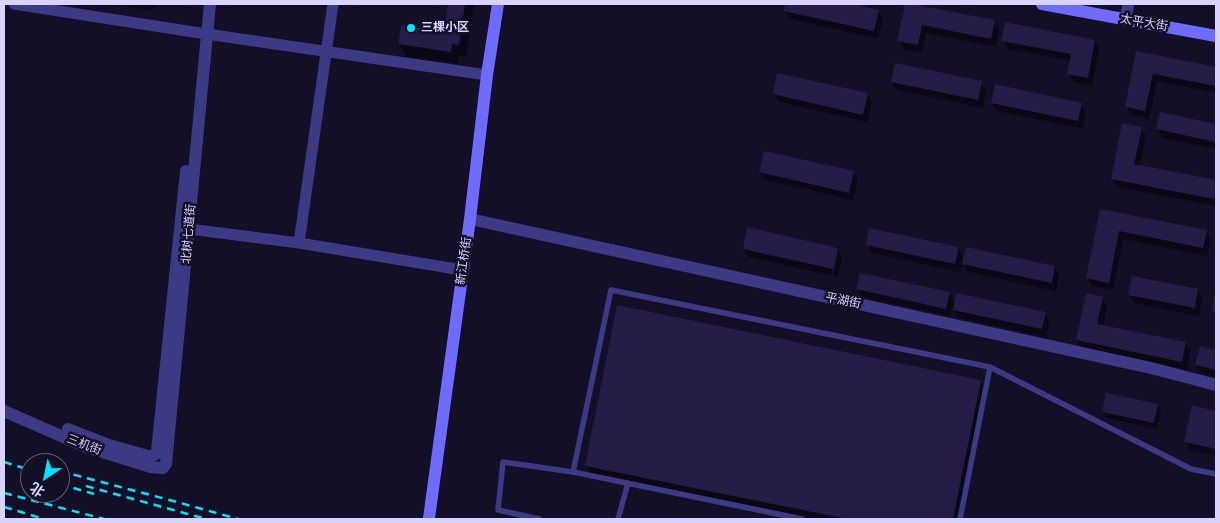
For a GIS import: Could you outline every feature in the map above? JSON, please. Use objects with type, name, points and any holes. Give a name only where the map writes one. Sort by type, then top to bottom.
[{"type":"main road","name":"新江桥街","points":[[429,518],[498,4]]},
{"type":"main road","name":"太平大街","points":[[1042,4],[1216,36]]},
{"type":"street","points":[[14,4],[487,75]]},
{"type":"street","name":"北树七道街","points":[[166,464],[189,229],[204,33],[203,4]]},
{"type":"street","name":"北树七道街","points":[[148,456],[156,454],[157,451],[204,33],[210,4]]},
{"type":"street","points":[[299,243],[333,4]]},
{"type":"street","points":[[1126,20],[1128,4]]},
{"type":"street","name":"平湖街","points":[[470,219],[1216,384]]},
{"type":"street","points":[[189,229],[299,243],[462,270]]},
{"type":"street","name":"三机街","points":[[4,402],[92,439],[148,456]]},
{"type":"street","name":"三机街","points":[[4,411],[86,447],[151,467],[163,468],[166,464]]},
{"type":"lane","points":[[573,472],[612,290],[990,367],[1191,469],[1216,474]]},
{"type":"lane","points":[[960,519],[990,367]]},
{"type":"lane","points":[[539,519],[498,510],[504,462],[573,472],[802,519]]},
{"type":"lane","points":[[618,519],[628,483]]},
{"type":"building","name":"三棵小区","points":[[448,4],[465,4],[459,45],[452,44],[451,52],[398,44],[401,25],[444,31]]},
{"type":"building","points":[[785,4],[852,4],[879,10],[874,31],[784,11]]},
{"type":"building","points":[[905,4],[995,20],[991,39],[922,25],[918,45],[897,41]]},
{"type":"building","points":[[1005,22],[1095,40],[1088,78],[1067,74],[1071,54],[1001,41]]},
{"type":"building","points":[[1136,51],[1216,67],[1216,86],[1153,74],[1145,111],[1125,107]]},
{"type":"building","points":[[895,63],[982,81],[978,100],[891,82]]},
{"type":"building","points":[[777,73],[868,93],[863,115],[773,94]]},
{"type":"building","points":[[995,84],[1082,103],[1078,121],[991,103]]},
{"type":"building","points":[[1160,112],[1216,124],[1216,142],[1156,129]]},
{"type":"building","points":[[1122,123],[1142,127],[1134,164],[1216,180],[1214,199],[1111,179]]},
{"type":"building","points":[[764,151],[854,171],[849,193],[759,172]]},
{"type":"building","points":[[1100,209],[1207,230],[1203,248],[1119,231],[1109,283],[1086,278]]},
{"type":"building","points":[[747,227],[838,248],[833,269],[743,249]]},
{"type":"building","points":[[869,228],[959,247],[955,264],[866,245]]},
{"type":"building","points":[[966,247],[1055,266],[1052,283],[962,264]]},
{"type":"building","points":[[860,273],[950,292],[946,309],[856,289]]},
{"type":"building","points":[[1132,276],[1198,289],[1195,308],[1128,295]]},
{"type":"building","points":[[956,293],[1046,312],[1042,329],[953,310]]},
{"type":"building","points":[[1086,293],[1103,297],[1097,324],[1186,342],[1182,362],[1076,340]]},
{"type":"building","points":[[1216,293],[1216,313],[1212,312]]},
{"type":"building","points":[[617,305],[981,380],[953,519],[847,519],[585,466]]},
{"type":"building","points":[[1200,346],[1216,350],[1216,370],[1195,365]]},
{"type":"building","points":[[1106,393],[1158,404],[1154,423],[1102,412]]},
{"type":"building","points":[[1192,405],[1216,411],[1216,449],[1184,442]]},
{"type":"railway","points":[[4,462],[20,467]]},
{"type":"railway","points":[[70,474],[238,519]]},
{"type":"railway","points":[[86,486],[206,519]]},
{"type":"railway","points":[[70,487],[94,494]]},
{"type":"railway","points":[[4,493],[104,519]]},
{"type":"railway","points":[[4,507],[44,519]]},
{"type":"place","name":"三棵小区","points":[[411,28]]}]
